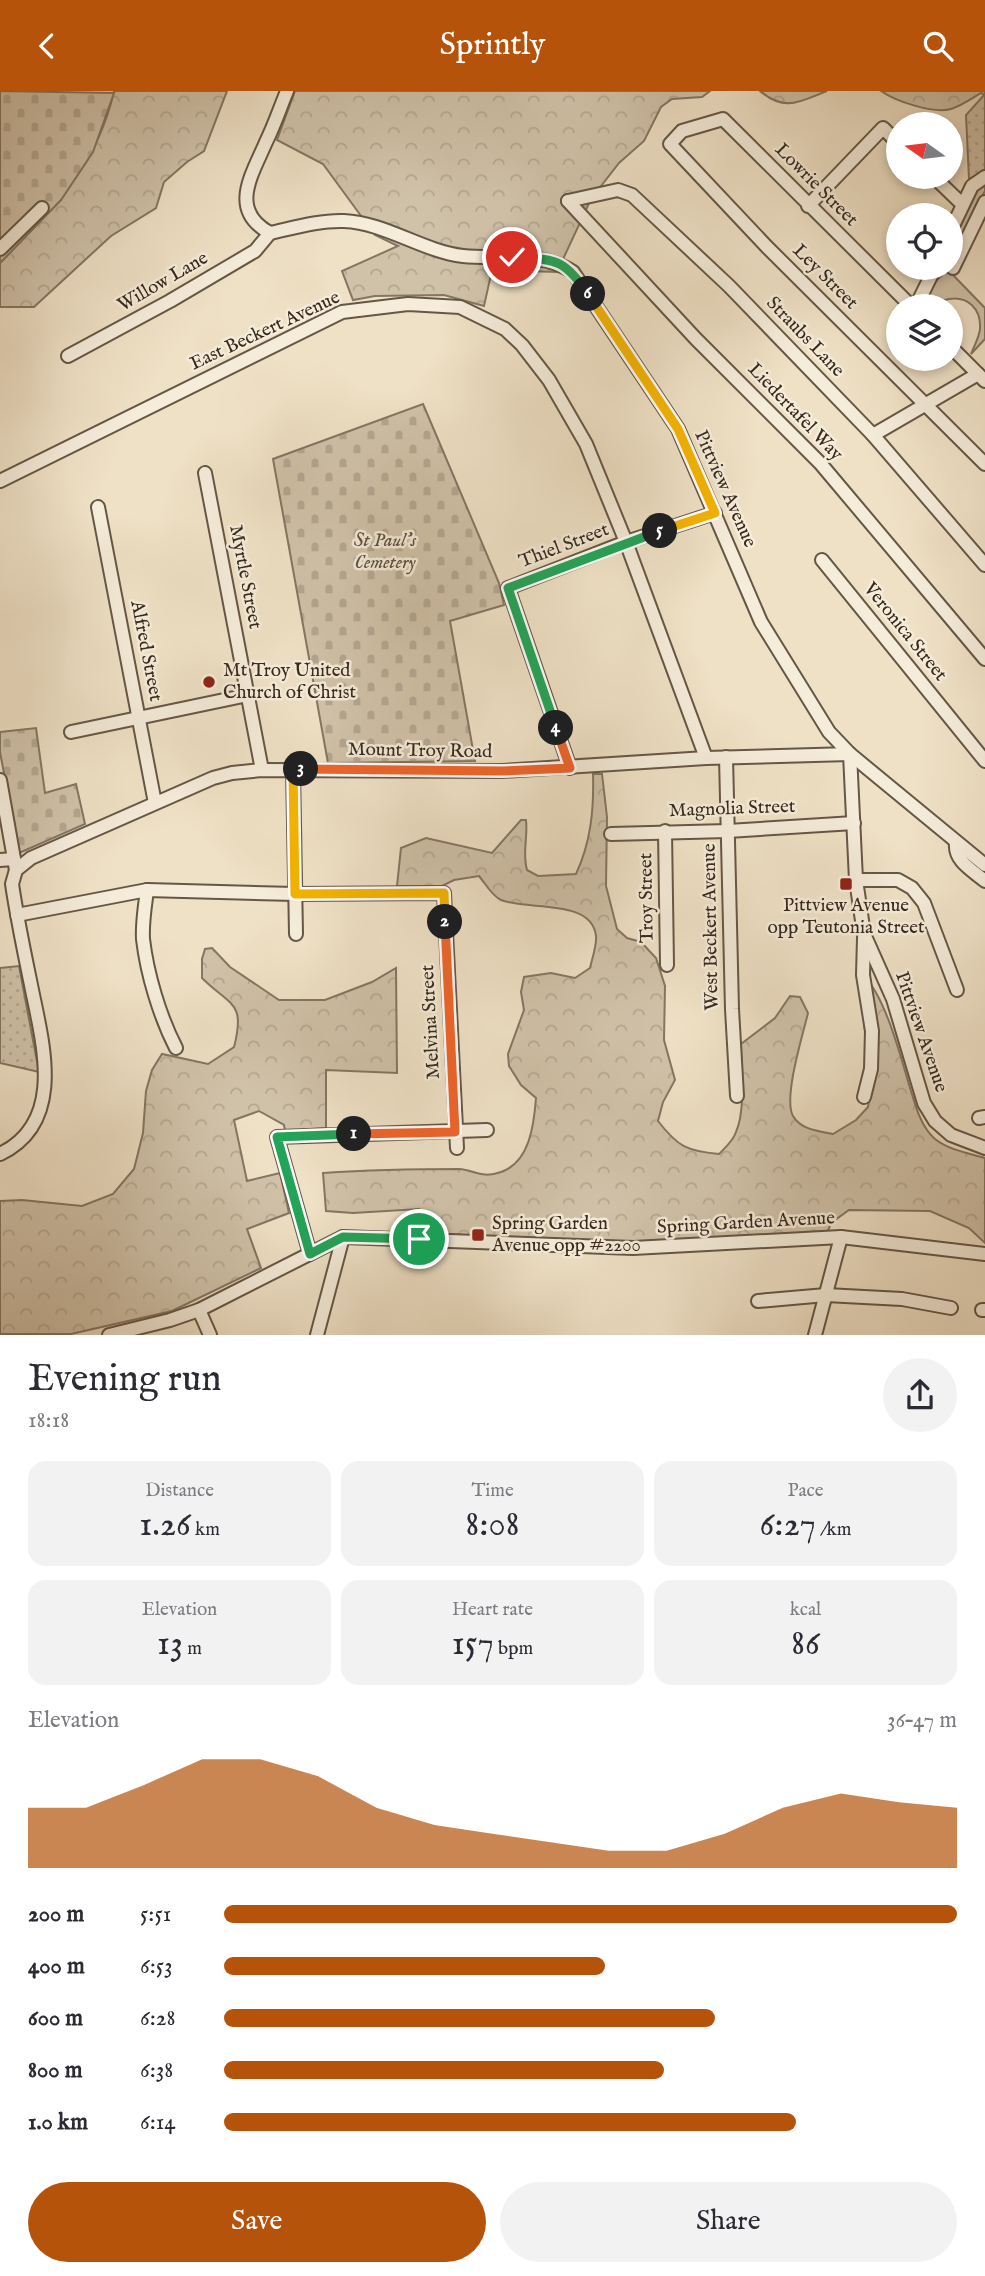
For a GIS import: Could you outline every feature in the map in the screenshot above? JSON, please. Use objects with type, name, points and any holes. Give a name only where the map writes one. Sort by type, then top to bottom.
[{"type":"street","points":[[270,233],[254,222],[249,214],[246,193],[287,91]]},
{"type":"street","name":"Lowrie Street","points":[[670,145],[682,131],[723,119],[808,206],[901,294]]},
{"type":"street","points":[[808,206],[883,128],[886,131]]},
{"type":"street","name":"Ley Street","points":[[670,145],[767,247],[985,464]]},
{"type":"street","points":[[963,203],[972,185],[985,177]]},
{"type":"street","points":[[946,189],[961,203]]},
{"type":"street","name":"Straubs Lane","points":[[568,201],[618,190],[632,195],[729,286],[873,435],[985,565]]},
{"type":"street","name":"Liedertafel Way","points":[[568,201],[696,339],[820,463],[985,659]]},
{"type":"street","points":[[963,247],[985,202]]},
{"type":"street","points":[[0,249],[42,208]]},
{"type":"street","name":"Pittview Avenue","points":[[270,233],[343,221],[387,230],[441,251],[462,256],[547,259],[562,264],[573,272],[678,429],[771,638],[829,732],[850,754],[856,880],[864,934],[893,999],[924,1103],[935,1121],[950,1135],[985,1148]]},
{"type":"street","name":"Willow Lane","points":[[68,356],[255,251],[270,233]]},
{"type":"street","name":"East Beckert Avenue","points":[[0,481],[342,312],[386,305],[438,304],[460,307],[505,329],[522,345],[549,380],[586,444],[626,542],[706,758]]},
{"type":"street","points":[[873,435],[982,377],[963,358]]},
{"type":"street","name":"Myrtle Street","points":[[205,473],[262,770]]},
{"type":"street","name":"Alfred Street","points":[[98,507],[155,803]]},
{"type":"street","name":"Thiel Street","points":[[570,768],[508,588],[626,542],[715,513]]},
{"type":"street","name":"Veronica Street","points":[[822,560],[985,761]]},
{"type":"street","points":[[71,732],[248,695]]},
{"type":"street","points":[[850,754],[985,865]]},
{"type":"street","name":"Mount Troy Road","points":[[15,864],[213,778],[232,773],[293,769],[502,771],[726,757],[850,754]]},
{"type":"street","name":"West Beckert Avenue","points":[[726,757],[732,1009],[737,1096]]},
{"type":"street","points":[[293,769],[296,934]]},
{"type":"street","points":[[0,780],[15,864],[12,884],[17,915],[45,1053],[46,1086],[41,1108],[32,1126],[22,1139],[0,1154]]},
{"type":"street","name":"Magnolia Street","points":[[611,834],[728,831],[854,823]]},
{"type":"street","name":"Troy Street","points":[[665,831],[667,965]]},
{"type":"street","points":[[956,843],[955,852],[961,862],[985,881]]},
{"type":"street","points":[[0,860],[15,864]]},
{"type":"street","points":[[856,880],[898,880],[912,888],[924,903],[957,990]]},
{"type":"street","points":[[17,915],[147,890],[295,894]]},
{"type":"street","points":[[147,890],[143,940],[165,1027],[176,1048]]},
{"type":"street","name":"Melvina Street","points":[[295,894],[444,893],[457,1148]]},
{"type":"street","points":[[864,934],[863,975],[872,1031],[871,1069],[864,1097]]},
{"type":"street","points":[[310,1254],[277,1137],[486,1130]]},
{"type":"street","points":[[317,1335],[343,1237]]},
{"type":"street","name":"Spring Garden Avenue","points":[[108,1335],[199,1310],[343,1237],[633,1248],[841,1237],[985,1254]]},
{"type":"street","points":[[815,1335],[841,1237]]},
{"type":"street","points":[[758,1301],[827,1295],[902,1299],[951,1308]]},
{"type":"street","points":[[199,1310],[210,1335]]},
{"type":"green space","points":[[0,91],[114,93],[93,152],[61,200],[0,263]]},
{"type":"green space","points":[[114,91],[227,91],[204,151],[164,182],[156,208],[111,236],[34,307],[0,307],[0,263],[54,205],[84,165],[106,118]]},
{"type":"green space","points":[[295,91],[710,91],[702,97],[672,99],[661,107],[644,141],[619,163],[591,199],[557,272],[492,270],[484,306],[444,295],[375,296],[353,300],[342,271],[398,246],[375,235],[323,164],[277,140]]},
{"type":"green space","points":[[760,91],[827,91],[800,101],[785,103]]},
{"type":"green space","points":[[881,91],[985,91],[985,95],[981,93],[951,109],[934,110],[914,106]]},
{"type":"green space","points":[[985,94],[985,172],[969,179],[966,115]]},
{"type":"green space","points":[[985,183],[985,191],[963,238],[963,213]]},
{"type":"green space","points":[[958,280],[985,308],[985,339],[971,354],[980,328],[976,310],[963,300],[963,294],[930,294],[935,282]]},
{"type":"green space","name":"St Paul's Cemetery","points":[[423,404],[499,583],[504,605],[450,621],[475,761],[328,763],[273,459]]},
{"type":"green space","points":[[36,728],[45,793],[76,784],[85,824],[19,853],[0,752],[0,732]]},
{"type":"green space","points":[[593,774],[602,774],[607,817],[606,886],[617,929],[627,938],[641,942],[656,958],[665,986],[664,1040],[675,1080],[663,1102],[658,1121],[665,1130],[691,1149],[719,1154],[727,1146],[735,1135],[741,1112],[741,1044],[775,1018],[790,996],[800,997],[808,1013],[792,1081],[790,1095],[793,1116],[805,1127],[833,1134],[856,1120],[868,1107],[871,1087],[861,994],[864,976],[886,1014],[917,1110],[926,1129],[946,1146],[985,1158],[985,1243],[969,1228],[930,1211],[849,1210],[831,1223],[828,1231],[657,1243],[419,1233],[419,1209],[353,1213],[326,1211],[323,1173],[459,1169],[488,1175],[511,1167],[524,1151],[532,1130],[536,1098],[521,1085],[509,1066],[508,1054],[524,1010],[521,992],[524,977],[551,973],[575,978],[590,968],[596,940],[592,924],[571,911],[501,900],[479,876],[454,880],[442,886],[397,886],[401,848],[426,838],[492,853],[521,820],[526,820],[527,870],[538,876],[576,874],[590,825]]},
{"type":"green space","points":[[212,948],[230,967],[279,1000],[325,1000],[372,982],[396,968],[397,1073],[326,1070],[326,1128],[285,1131],[284,1125],[259,1111],[234,1120],[247,1181],[280,1173],[289,1213],[247,1229],[261,1268],[172,1311],[71,1334],[0,1334],[0,1201],[22,1200],[82,1206],[113,1194],[134,1169],[143,1133],[146,1091],[152,1070],[162,1054],[208,1064],[234,1047],[237,1012],[228,1000],[202,978],[205,949]]},
{"type":"green space","points":[[19,966],[39,1072],[0,1063],[0,968]]},
{"type":"place","name":"Mt Troy United Church of Christ","points":[[209,682]]},
{"type":"place","name":"Pittview Avenue opp Teutonia Street","points":[[846,884]]},
{"type":"place","name":"Spring Garden Avenue opp #2200","points":[[478,1235]]},
{"type":"route","points":[[419,1239],[343,1237],[310,1254],[277,1137],[455,1132],[444,893],[295,894],[293,769],[502,771],[570,768],[508,588],[626,542],[715,513],[678,429],[573,272],[562,264],[547,259],[512,257]]}]
